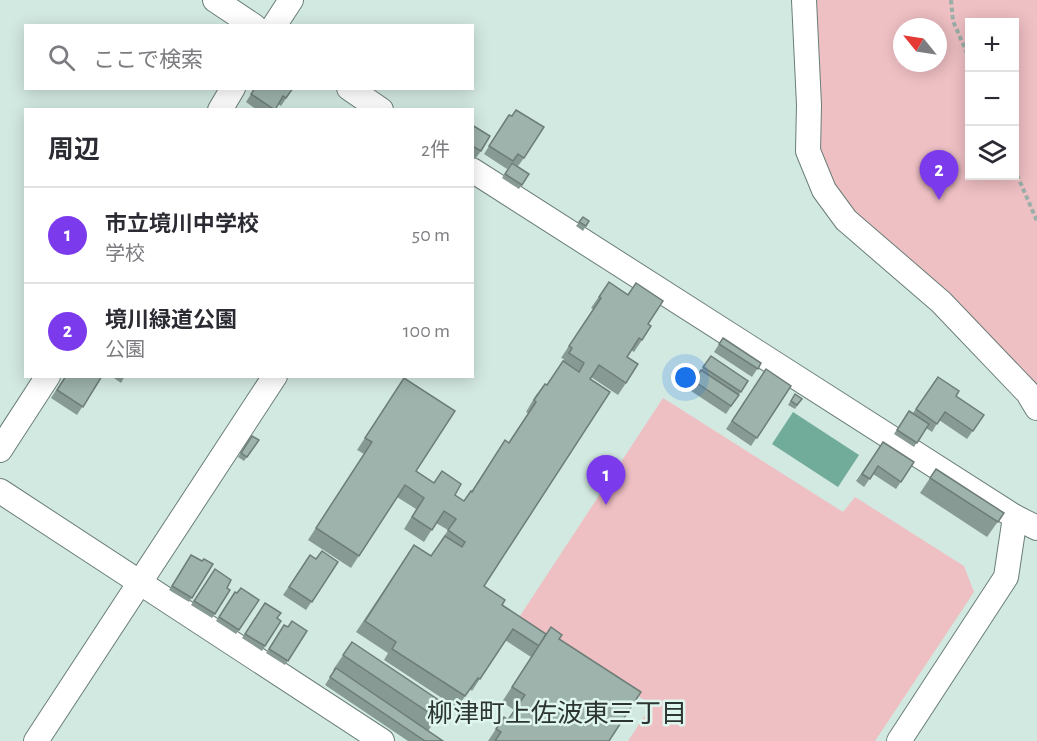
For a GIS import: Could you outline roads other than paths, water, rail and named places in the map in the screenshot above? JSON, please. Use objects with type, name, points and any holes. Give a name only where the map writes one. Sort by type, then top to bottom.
[{"type":"street","points":[[215,0],[251,24]]},
{"type":"street","points":[[275,24],[291,0]]},
{"type":"street","points":[[804,0],[809,105],[808,151],[824,190],[846,220],[941,302],[1028,393],[1037,408]]},
{"type":"street","points":[[221,108],[232,90]]},
{"type":"street","points":[[352,90],[378,108]]},
{"type":"street","points":[[474,171],[1016,517],[1037,528]]},
{"type":"street","points":[[0,450],[47,378]]},
{"type":"street","points":[[36,741],[274,378]]},
{"type":"street","points":[[0,491],[382,741]]},
{"type":"street","points":[[899,741],[1006,577],[1016,517]]},
{"type":"place","name":"境川緑道公園","points":[[939,200]]},
{"type":"place","name":"市立境川中学校","points":[[606,505]]},
{"type":"district","name":"柳津町上佐波東三丁目","points":[[557,714]]}]
